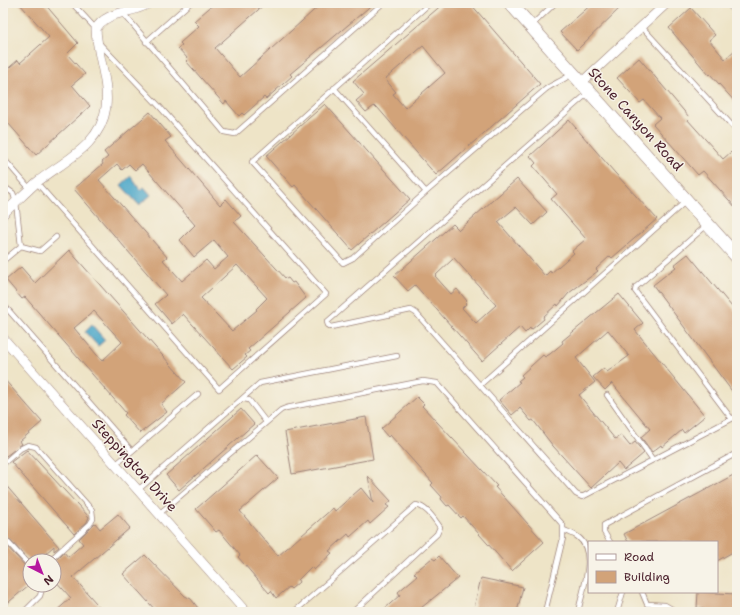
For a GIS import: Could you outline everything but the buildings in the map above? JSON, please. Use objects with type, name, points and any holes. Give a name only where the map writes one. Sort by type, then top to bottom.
[{"type":"street","points":[[3,214],[34,186],[86,147],[98,131],[106,107],[104,80],[96,29],[104,20],[144,7],[149,3]]},
{"type":"street","name":"Stone Canyon Road","points":[[510,3],[737,257]]},
{"type":"street","points":[[581,83],[667,3]]},
{"type":"street","points":[[730,3],[737,11]]},
{"type":"street","name":"Steppington Drive","points":[[3,338],[246,612]]},
{"type":"lane","points":[[72,3],[96,29]]},
{"type":"lane","points":[[146,42],[190,3]]},
{"type":"lane","points":[[123,14],[224,132],[235,134],[383,3]]},
{"type":"lane","points":[[430,3],[252,162],[334,255],[343,263],[353,258],[426,192],[546,89],[553,84],[564,80],[581,83]]},
{"type":"lane","points":[[531,26],[555,3]]},
{"type":"lane","points":[[642,27],[737,131]]},
{"type":"lane","points":[[3,158],[34,186],[219,389],[326,294],[159,106],[98,43]]},
{"type":"lane","points":[[581,83],[327,322],[331,326],[413,311],[576,494],[582,497],[737,416]]},
{"type":"lane","points":[[334,88],[426,192]]},
{"type":"lane","points":[[3,186],[12,193],[16,202],[21,246]]},
{"type":"lane","points":[[480,385],[687,200]]},
{"type":"lane","points":[[708,224],[636,287],[635,291],[732,418]]},
{"type":"lane","points":[[21,246],[40,251],[56,237]]},
{"type":"lane","points":[[3,261],[21,246]]},
{"type":"lane","points":[[3,304],[132,451]]},
{"type":"lane","points":[[138,490],[244,399],[260,383],[268,380],[397,356]]},
{"type":"lane","points":[[159,514],[182,496],[266,422],[286,408],[423,380],[432,381],[437,383],[563,525],[564,530],[545,612]]},
{"type":"lane","points":[[115,465],[198,394]]},
{"type":"lane","points":[[607,395],[653,460]]},
{"type":"lane","points":[[244,399],[249,400],[266,422]]},
{"type":"lane","points":[[3,464],[20,449],[28,445],[36,448],[44,454],[92,510],[93,519],[90,524],[58,553]]},
{"type":"lane","points":[[609,541],[602,529],[604,525],[737,453]]},
{"type":"lane","points":[[294,612],[416,505],[422,506],[440,527],[437,534],[353,612]]},
{"type":"lane","points":[[564,530],[578,537],[586,547],[588,556]]},
{"type":"lane","points":[[3,537],[22,557]]},
{"type":"lane","points":[[578,612],[588,566]]},
{"type":"lane","points":[[24,612],[40,596],[41,593]]},
{"type":"lane","points":[[617,612],[623,593]]},
{"type":"lane","points":[[642,593],[647,604],[665,605],[677,612]]},
{"type":"water","points":[[131,176],[140,190],[144,187],[151,195],[139,205],[121,185]]},
{"type":"water","points":[[92,325],[105,340],[98,346],[85,332]]}]
